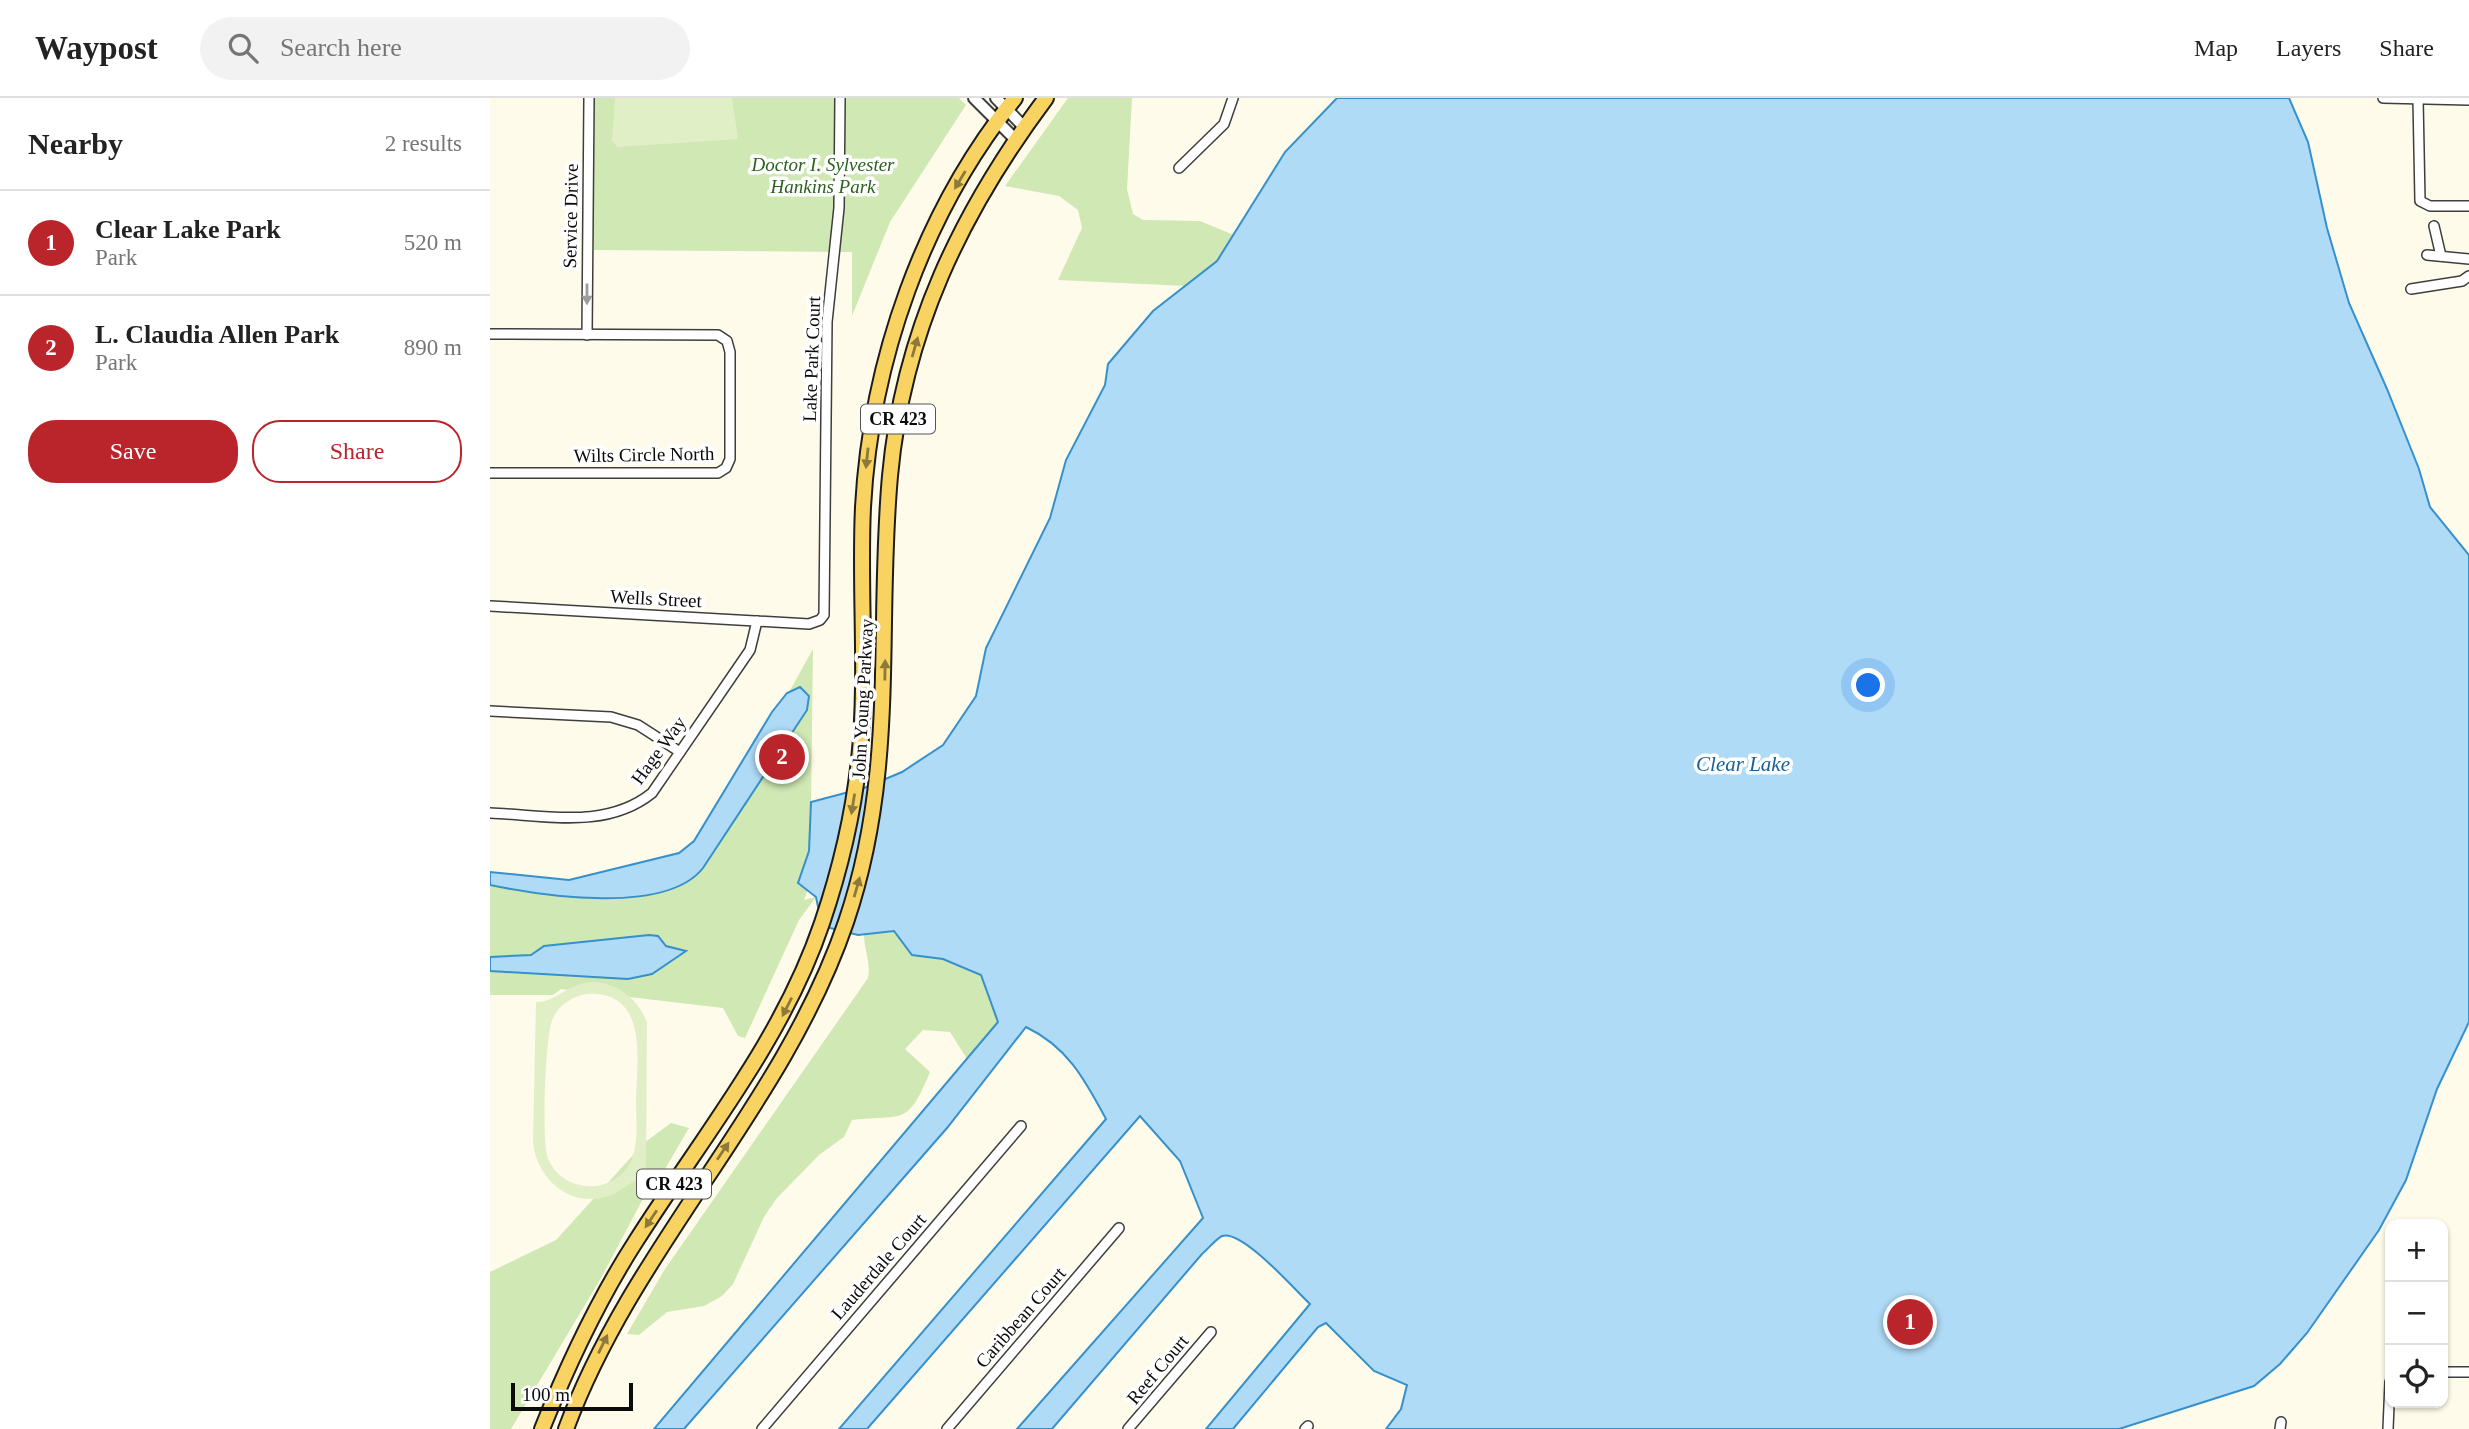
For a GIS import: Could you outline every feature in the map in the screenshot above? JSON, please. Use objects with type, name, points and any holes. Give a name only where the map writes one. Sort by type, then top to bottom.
[{"type":"main road","name":"John Young Parkway","points":[[566,1429],[590,1371],[629,1295],[771,1079],[802,1025],[835,952],[865,856],[883,738],[889,498],[894,445],[906,380],[928,308],[950,251],[978,197],[1019,133],[1046,98]]},
{"type":"main road","name":"John Young Parkway","points":[[542,1429],[568,1367],[612,1282],[761,1054],[788,1006],[815,944],[847,837],[861,736],[863,507],[869,443],[890,344],[928,240],[1005,102]]},
{"type":"main road","points":[[890,344],[895,364],[906,380]]},
{"type":"street","name":"Service Drive","points":[[587,335],[589,98]]},
{"type":"street","name":"Lake Park Court","points":[[820,620],[825,609],[827,322],[839,208],[840,98]]},
{"type":"street","points":[[974,98],[996,122],[1019,133]]},
{"type":"street","points":[[1179,168],[1223,124],[1233,98]]},
{"type":"street","points":[[2384,98],[2469,100]]},
{"type":"street","points":[[2418,99],[2420,201],[2430,206],[2469,206]]},
{"type":"street","points":[[1005,102],[1019,133]]},
{"type":"street","points":[[2434,226],[2441,256]]},
{"type":"street","points":[[2427,255],[2469,259]]},
{"type":"street","points":[[2411,289],[2462,281],[2469,276]]},
{"type":"street","name":"Wilts Circle North","points":[[490,334],[718,335],[727,341],[730,352],[730,459],[726,468],[718,473],[490,473]]},
{"type":"street","name":"Wells Street","points":[[490,606],[808,624],[820,620]]},
{"type":"street","name":"Hage Way","points":[[490,813],[591,818],[609,816],[635,807],[652,793],[750,650],[757,621]]},
{"type":"street","points":[[490,711],[611,718],[638,725],[680,752]]},
{"type":"street","name":"Lauderdale Court","points":[[762,1429],[1021,1126]]},
{"type":"street","name":"Caribbean Court","points":[[947,1429],[1119,1228]]},
{"type":"street","name":"Reef Court","points":[[1128,1429],[1212,1332]]},
{"type":"street","points":[[2448,1372],[2469,1373]]},
{"type":"street","points":[[2388,1429],[2389,1408]]},
{"type":"green space","name":"Doctor I. Sylvester Hankins Park","points":[[594,98],[959,98],[966,105],[890,222],[852,316],[852,252],[593,250]]},
{"type":"green space","points":[[615,98],[732,98],[738,139],[618,147],[612,141]]},
{"type":"green space","points":[[1068,98],[1132,98],[1127,189],[1133,214],[1143,220],[1200,221],[1234,235],[1217,261],[1186,286],[1058,280],[1082,228],[1078,210],[1059,196],[1005,186]]},
{"type":"green space","points":[[813,649],[810,884],[804,900],[816,897],[799,920],[745,1038],[738,1036],[723,1008],[561,989],[553,995],[490,995],[490,874],[584,889],[693,864]]},
{"type":"green space","points":[[894,931],[912,955],[943,959],[981,975],[998,1022],[967,1059],[950,1032],[923,1030],[905,1049],[930,1072],[916,1102],[909,1110],[894,1117],[852,1120],[844,1137],[819,1155],[776,1199],[764,1217],[733,1284],[722,1296],[704,1306],[667,1312],[639,1335],[627,1334],[665,1269],[868,978],[864,934]]},
{"type":"green space","points":[[585,983],[603,983],[619,989],[638,1006],[647,1022],[646,1179],[636,1181],[609,1196],[595,1199],[569,1194],[548,1179],[536,1155],[533,1141],[536,1002]],"holes":[[[586,994],[606,996],[621,1003],[630,1015],[635,1030],[636,1140],[630,1163],[621,1174],[611,1182],[586,1186],[562,1177],[547,1155],[545,1108],[548,1043],[553,1018],[563,1005]]]},
{"type":"green space","points":[[671,1123],[689,1128],[662,1174],[645,1195],[601,1278],[511,1429],[490,1429],[490,1272],[556,1240],[644,1143]]},
{"type":"water","name":"Clear Lake","points":[[1337,98],[2289,98],[2308,142],[2327,228],[2349,303],[2419,469],[2430,507],[2469,555],[2469,1022],[2437,1089],[2406,1180],[2379,1230],[2307,1333],[2280,1364],[2254,1386],[2119,1429],[1386,1429],[1401,1409],[1407,1385],[1374,1371],[1326,1323],[1318,1327],[1233,1429],[1206,1429],[1310,1304],[1255,1251],[1231,1236],[1222,1236],[1202,1254],[1052,1429],[1017,1429],[1203,1218],[1180,1161],[1140,1116],[867,1429],[839,1429],[1106,1119],[1074,1066],[1053,1044],[1026,1027],[947,1128],[684,1429],[654,1429],[998,1022],[981,975],[943,959],[912,955],[894,931],[858,935],[822,926],[816,897],[798,883],[809,851],[811,802],[864,788],[902,772],[943,745],[976,696],[986,648],[1050,518],[1066,460],[1105,385],[1108,364],[1153,311],[1217,261],[1285,152]]},
{"type":"water","points":[[800,687],[809,696],[807,710],[703,868],[685,883],[662,892],[603,898],[540,894],[490,885],[490,872],[569,880],[679,853],[694,841],[772,712],[787,693]]},
{"type":"water","points":[[658,936],[666,946],[686,951],[652,974],[628,979],[490,971],[490,957],[531,955],[544,946]]},
{"type":"place","name":"L. Claudia Allen Park","points":[[782,757]]},
{"type":"place","name":"Clear Lake Park","points":[[1910,1322]]}]
